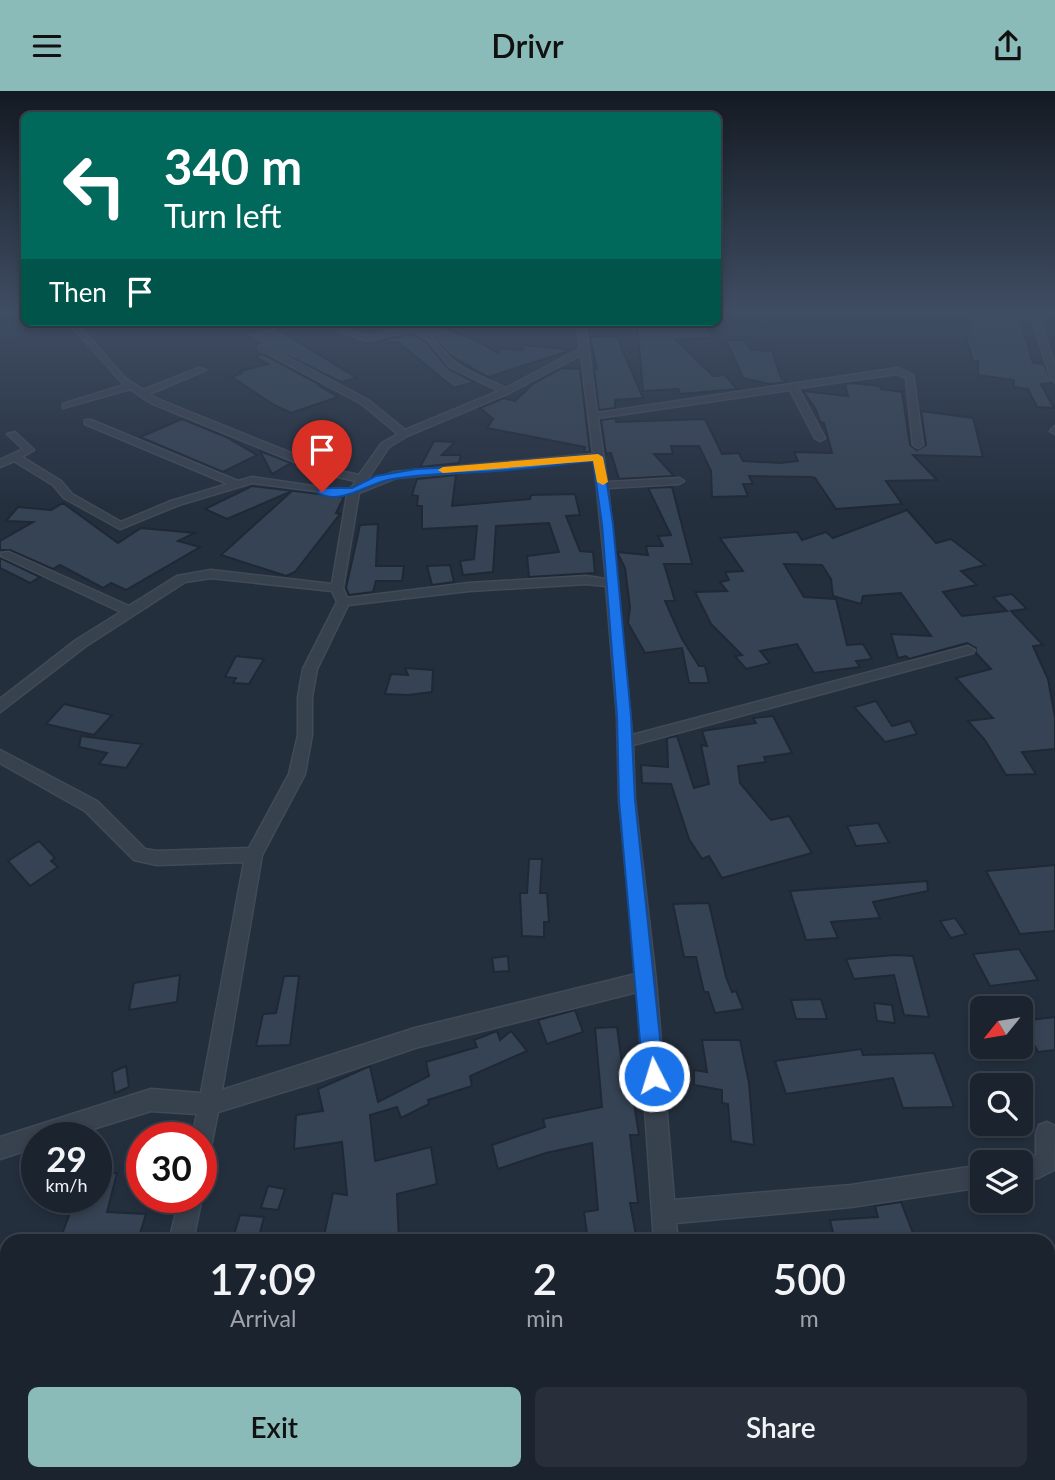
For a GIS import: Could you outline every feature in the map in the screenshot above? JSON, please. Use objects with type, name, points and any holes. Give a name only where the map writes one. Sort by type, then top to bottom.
[{"type":"street","points":[[120,378],[166,407],[358,485]]},
{"type":"street","points":[[142,393],[182,378]]},
{"type":"street","points":[[320,378],[365,402],[404,434]]},
{"type":"street","points":[[479,378],[506,391]]},
{"type":"street","points":[[206,1122],[254,855],[297,774],[305,735],[305,697],[310,669],[340,596],[346,515],[358,485],[386,445],[404,434],[531,378]]},
{"type":"street","points":[[587,378],[603,485],[666,1234]]},
{"type":"street","points":[[593,416],[847,378]]},
{"type":"street","points":[[910,378],[918,445]]},
{"type":"street","points":[[66,406],[131,386]]},
{"type":"street","points":[[792,386],[820,438]]},
{"type":"street","points":[[88,422],[237,484]]},
{"type":"street","points":[[0,464],[16,458],[29,447],[12,434]]},
{"type":"street","points":[[16,458],[57,483],[68,496],[120,526],[175,503],[237,484],[260,480],[313,491],[358,485],[394,475],[598,457]]},
{"type":"street","points":[[603,485],[679,481]]},
{"type":"street","points":[[5,554],[129,611]]},
{"type":"street","points":[[0,707],[81,643],[181,579],[194,575],[211,574],[340,596],[537,582],[611,583]]},
{"type":"street","points":[[625,742],[968,650]]},
{"type":"street","points":[[0,755],[92,806],[140,855],[157,859],[254,855]]},
{"type":"street","points":[[0,1148],[151,1100],[209,1104],[316,1073],[415,1038],[646,981]]},
{"type":"street","points":[[1033,1168],[1046,1162],[1047,1133]]},
{"type":"street","points":[[664,1213],[851,1196],[970,1178]]},
{"type":"street","points":[[183,1234],[187,1213]]},
{"type":"building","points":[[233,378],[307,378],[338,397],[291,413]]},
{"type":"building","points":[[332,378],[357,378],[341,382]]},
{"type":"building","points":[[442,378],[466,378],[474,382],[454,388]]},
{"type":"building","points":[[544,378],[581,378],[590,452],[584,452],[585,447],[487,428],[493,419],[480,408],[504,398],[515,401]]},
{"type":"building","points":[[595,378],[634,378],[643,398],[615,400],[615,408],[599,410]]},
{"type":"building","points":[[642,378],[727,378],[737,389],[681,394],[678,389],[643,391]]},
{"type":"building","points":[[743,378],[781,378],[787,382],[770,384]]},
{"type":"building","points":[[998,378],[1050,378],[1052,383],[1041,384],[1054,408],[1037,407],[1028,389],[1014,387],[1014,380]]},
{"type":"building","points":[[845,384],[880,386],[881,389],[902,392],[910,445],[917,450],[926,445],[921,411],[973,418],[983,457],[913,455],[937,480],[886,481],[902,504],[836,509],[815,478],[811,477],[749,476],[753,484],[743,484],[748,496],[712,497],[711,471],[699,446],[671,446],[673,454],[654,454],[674,476],[619,479],[611,453],[606,454],[601,420],[616,418],[616,422],[705,419],[722,454],[739,453],[743,461],[780,463],[798,461],[794,452],[832,453],[824,423],[820,422],[816,410],[803,391],[848,396]]},
{"type":"building","points":[[182,419],[226,437],[257,455],[223,472],[140,437]]},
{"type":"building","points":[[434,441],[455,442],[442,455],[461,455],[459,463],[420,467]]},
{"type":"building","points":[[260,451],[291,463],[272,474]]},
{"type":"building","points":[[456,475],[452,506],[530,499],[531,495],[575,494],[580,515],[566,516],[580,551],[593,552],[595,573],[529,577],[527,556],[559,552],[549,523],[496,526],[493,572],[463,575],[460,561],[474,559],[477,526],[422,529],[422,506],[417,506],[418,496],[412,495],[417,479]]},
{"type":"building","points":[[252,486],[344,497],[336,513],[340,514],[295,572],[286,576],[221,555],[292,491],[227,519],[205,509]]},
{"type":"building","points":[[672,487],[692,564],[664,564],[675,601],[665,601],[682,639],[699,666],[705,666],[709,683],[689,683],[682,648],[645,653],[628,623],[630,607],[625,568],[617,552],[648,555],[646,546],[663,546],[658,536],[671,535],[648,488]]},
{"type":"building","points":[[63,503],[118,543],[141,528],[195,533],[178,541],[200,547],[126,590],[111,583],[103,588],[60,565],[53,569],[10,550],[0,550],[0,541],[33,522],[6,521],[18,507],[51,510]]},
{"type":"building","points":[[907,510],[936,543],[951,539],[985,565],[961,571],[977,585],[943,592],[962,616],[1007,611],[993,597],[1012,594],[1027,609],[1011,611],[1043,645],[1033,646],[1048,679],[1055,717],[1055,749],[1022,752],[1036,774],[1006,775],[985,740],[968,721],[993,718],[956,678],[991,669],[976,653],[976,648],[967,643],[909,659],[906,656],[898,658],[891,634],[931,636],[901,593],[863,596],[861,604],[833,596],[831,579],[822,565],[784,564],[804,597],[836,599],[847,645],[863,644],[872,659],[856,661],[860,667],[814,673],[797,644],[760,651],[770,663],[746,669],[735,656],[742,655],[711,624],[695,592],[727,591],[720,582],[729,580],[725,572],[743,571],[720,538],[797,532],[802,540],[826,532],[833,538]]},
{"type":"building","points":[[378,524],[376,566],[404,566],[402,581],[376,581],[373,592],[349,595],[346,588],[360,525]]},
{"type":"building","points":[[0,558],[40,577],[30,583],[0,568]]},
{"type":"building","points":[[450,565],[454,582],[432,585],[427,566]]},
{"type":"building","points":[[236,656],[264,659],[249,684],[233,683],[236,678],[225,677]]},
{"type":"building","points":[[405,668],[433,670],[432,692],[385,694],[391,674],[408,675]]},
{"type":"building","points":[[876,701],[892,726],[910,721],[917,734],[885,742],[854,707]]},
{"type":"building","points":[[64,704],[112,715],[94,735],[46,724]]},
{"type":"building","points":[[773,716],[792,753],[764,757],[766,762],[738,766],[740,783],[771,820],[789,816],[812,853],[722,878],[709,856],[702,859],[689,839],[671,784],[642,783],[641,765],[668,767],[667,738],[677,736],[694,788],[709,784],[701,745],[707,746],[702,731],[756,723],[753,718]]},
{"type":"building","points":[[81,736],[142,744],[126,768],[99,764],[107,753],[79,747]]},
{"type":"building","points":[[878,823],[889,843],[856,846],[847,826]]},
{"type":"building","points":[[39,841],[55,858],[51,861],[58,867],[30,886],[8,861]]},
{"type":"building","points":[[529,859],[542,859],[540,893],[547,893],[549,922],[544,922],[544,937],[522,936],[520,893],[527,893]]},
{"type":"building","points":[[1055,865],[1055,931],[1020,934],[986,871]]},
{"type":"building","points":[[927,881],[928,891],[873,902],[880,918],[831,922],[838,938],[806,940],[790,891]]},
{"type":"building","points":[[709,903],[726,977],[732,992],[736,991],[743,1009],[715,1013],[708,992],[704,992],[696,957],[684,957],[673,904]]},
{"type":"building","points":[[955,918],[966,934],[951,938],[940,921]]},
{"type":"building","points":[[1019,949],[1038,980],[990,986],[973,954]]},
{"type":"building","points":[[508,956],[509,971],[494,972],[492,958]]},
{"type":"building","points":[[913,956],[929,1017],[904,1015],[894,975],[854,979],[846,959]]},
{"type":"building","points":[[180,975],[177,1002],[129,1010],[134,983]]},
{"type":"building","points":[[284,976],[299,976],[290,1045],[256,1046],[263,1014],[276,1013]]},
{"type":"building","points":[[821,999],[827,1019],[796,1019],[791,1000]]},
{"type":"building","points":[[874,1003],[892,1005],[895,1023],[877,1021]]},
{"type":"building","points":[[575,1010],[583,1032],[547,1044],[538,1020]]},
{"type":"building","points":[[1055,1017],[1055,1050],[1038,1052],[1033,1043],[1033,1020]]},
{"type":"building","points":[[617,1027],[623,1071],[629,1071],[639,1135],[630,1135],[638,1203],[630,1203],[636,1234],[587,1234],[584,1212],[598,1210],[592,1143],[546,1153],[498,1169],[492,1145],[545,1127],[543,1119],[602,1107],[595,1028]]},
{"type":"building","points":[[497,1031],[500,1040],[511,1031],[527,1051],[470,1076],[472,1086],[428,1100],[429,1104],[401,1118],[397,1107],[370,1115],[375,1161],[431,1147],[437,1184],[397,1194],[399,1234],[324,1234],[333,1193],[347,1195],[342,1142],[294,1149],[296,1115],[323,1111],[318,1089],[370,1066],[378,1102],[429,1076],[426,1062],[477,1047],[474,1040]]},
{"type":"building","points":[[702,1040],[740,1040],[749,1083],[754,1145],[731,1141],[728,1104],[722,1103],[722,1090],[694,1085],[694,1070],[707,1072]]},
{"type":"building","points":[[861,1049],[863,1055],[934,1053],[954,1107],[903,1108],[893,1078],[786,1094],[775,1061]]},
{"type":"building","points":[[126,1066],[129,1087],[115,1093],[112,1072]]},
{"type":"building","points":[[112,1173],[117,1173],[112,1192]]},
{"type":"building","points":[[268,1186],[285,1189],[278,1210],[261,1208]]},
{"type":"building","points":[[901,1202],[913,1234],[833,1234],[830,1220],[878,1217],[875,1206]]},
{"type":"building","points":[[70,1213],[146,1214],[140,1234],[62,1234]]},
{"type":"building","points":[[240,1215],[264,1217],[260,1234],[234,1234]]},
{"type":"slow traffic","points":[[443,470],[495,468],[598,457],[603,482]]},
{"type":"route","points":[[322,492],[354,491],[380,478],[416,472],[495,468],[598,457],[607,524],[624,716],[627,800],[654,1076]]}]
